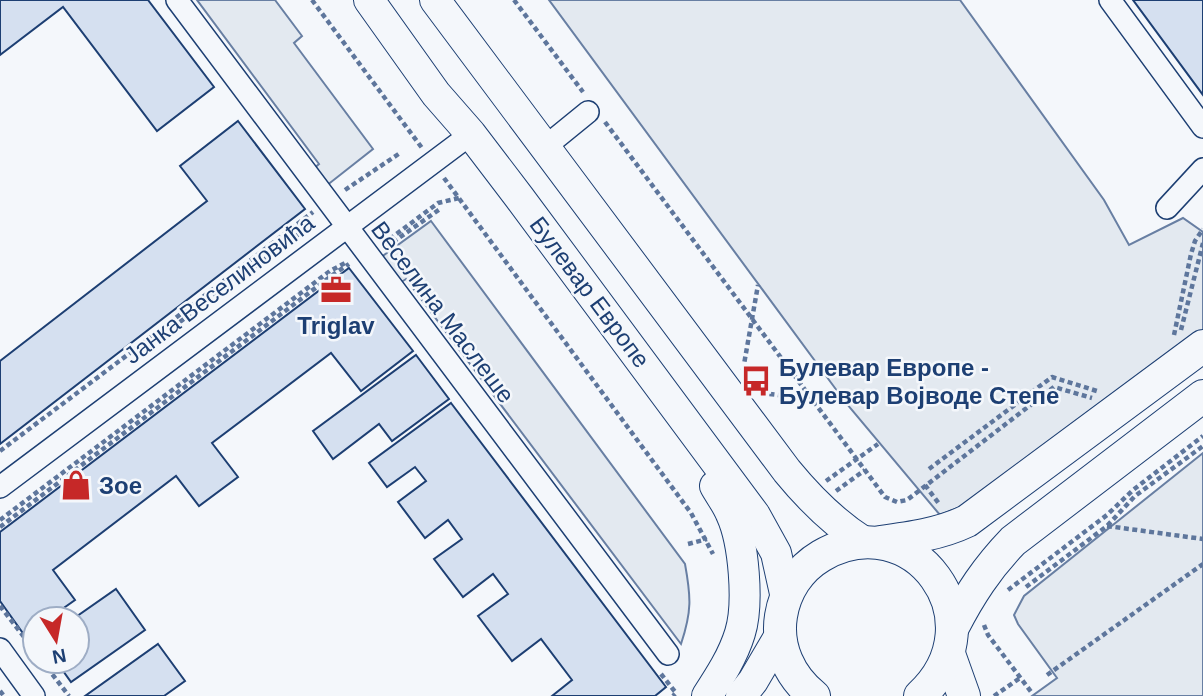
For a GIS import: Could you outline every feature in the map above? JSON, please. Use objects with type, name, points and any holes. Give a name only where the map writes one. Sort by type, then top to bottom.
[{"type":"main road","name":"Булевар Европе","points":[[369,0],[436,94],[471,134],[755,515],[776,553],[786,598]]},
{"type":"main road","name":"Булевар Европе","points":[[435,0],[787,471],[829,516],[846,531],[868,543]]},
{"type":"main road","points":[[617,328],[731,513],[741,545],[745,591],[741,631],[726,667],[707,696]]},
{"type":"main road","points":[[814,696],[797,679],[789,665],[780,635],[786,598],[798,576],[817,558],[839,547],[926,534],[967,521],[1185,340]]},
{"type":"main road","points":[[920,696],[938,677],[961,634],[976,586],[1013,541],[1203,396]]},
{"type":"main road","points":[[868,543],[900,549],[924,564],[938,580],[961,634],[964,696]]},
{"type":"main road","points":[[741,696],[780,635]]},
{"type":"street","name":"Веселина Маслеше","points":[[177,0],[339,232],[369,256],[668,654]]},
{"type":"street","points":[[1110,0],[1203,127]]},
{"type":"street","points":[[545,147],[594,111]]},
{"type":"street","name":"Јанка Веселиновића","points":[[0,487],[471,134]]},
{"type":"street","points":[[1167,208],[1203,169]]},
{"type":"street","points":[[0,649],[34,696]]},
{"type":"path","points":[[312,0],[691,513],[717,563]]},
{"type":"path","points":[[514,0],[594,111],[886,497],[897,502],[907,499],[1054,387],[1104,401]]},
{"type":"path","points":[[0,451],[321,206],[400,153]]},
{"type":"path","points":[[369,256],[438,203],[459,198]]},
{"type":"path","points":[[321,206],[339,232],[348,261]]},
{"type":"path","points":[[0,520],[330,271],[348,261],[369,256],[440,209]]},
{"type":"path","points":[[1185,340],[1191,254],[1203,229]]},
{"type":"path","points":[[1185,340],[1203,243]]},
{"type":"path","points":[[0,527],[334,274]]},
{"type":"path","points":[[743,371],[758,285]]},
{"type":"path","points":[[929,469],[1052,377],[1103,393]]},
{"type":"path","points":[[760,393],[846,403]]},
{"type":"path","points":[[1001,596],[1107,515],[1133,489],[1203,436]]},
{"type":"path","points":[[1026,587],[1107,526],[1135,496],[1203,446]]},
{"type":"path","points":[[1107,526],[1203,539]]},
{"type":"path","points":[[1047,675],[1203,564]]},
{"type":"path","points":[[0,606],[21,633]]},
{"type":"path","points":[[961,634],[988,635],[1032,693]]},
{"type":"path","points":[[53,675],[69,696]]},
{"type":"path","points":[[994,696],[1020,678]]},
{"type":"path","points":[[0,691],[4,696]]},
{"type":"shaded area","points":[[197,0],[275,0],[302,36],[294,43],[373,149],[321,190],[307,174],[319,164]]},
{"type":"shaded area","points":[[549,0],[960,0],[1104,200],[1129,245],[1183,218],[1203,232],[1203,332],[982,498],[940,515],[846,403]]},
{"type":"shaded area","points":[[431,221],[685,564],[689,604],[681,644],[406,279],[392,288],[373,263]]},
{"type":"shaded area","points":[[1203,453],[1203,696],[1032,696],[1057,678],[1014,615],[1024,596]]},
{"type":"building","points":[[0,0],[148,0],[214,87],[157,131],[63,7],[0,55]]},
{"type":"building","points":[[1133,0],[1203,0],[1203,95]]},
{"type":"building","points":[[238,121],[305,209],[0,444],[0,361],[207,201],[180,166]]},
{"type":"building","points":[[349,268],[413,351],[361,391],[331,353],[212,443],[238,477],[199,506],[176,476],[53,570],[75,600],[68,605],[21,605],[21,630],[0,601],[0,532]]},
{"type":"building","points":[[416,355],[449,399],[392,441],[379,424],[333,459],[313,431]]},
{"type":"building","points":[[451,403],[666,687],[655,696],[552,696],[572,680],[541,639],[512,661],[478,616],[508,594],[493,574],[463,597],[434,559],[462,539],[448,520],[425,538],[398,502],[426,481],[415,467],[387,487],[369,463]]},
{"type":"building","points":[[116,589],[145,630],[91,668],[91,606]]},
{"type":"building","points":[[158,644],[185,681],[164,696],[85,696]]},
{"type":"building","points":[[66,675],[81,675],[71,682]]},
{"type":"place","name":"Triglav","points":[[336,290]]},
{"type":"place","name":"Булевар Европе - Булевар Војводе Степе","points":[[756,381]]},
{"type":"place","name":"Зое","points":[[76,485]]}]
